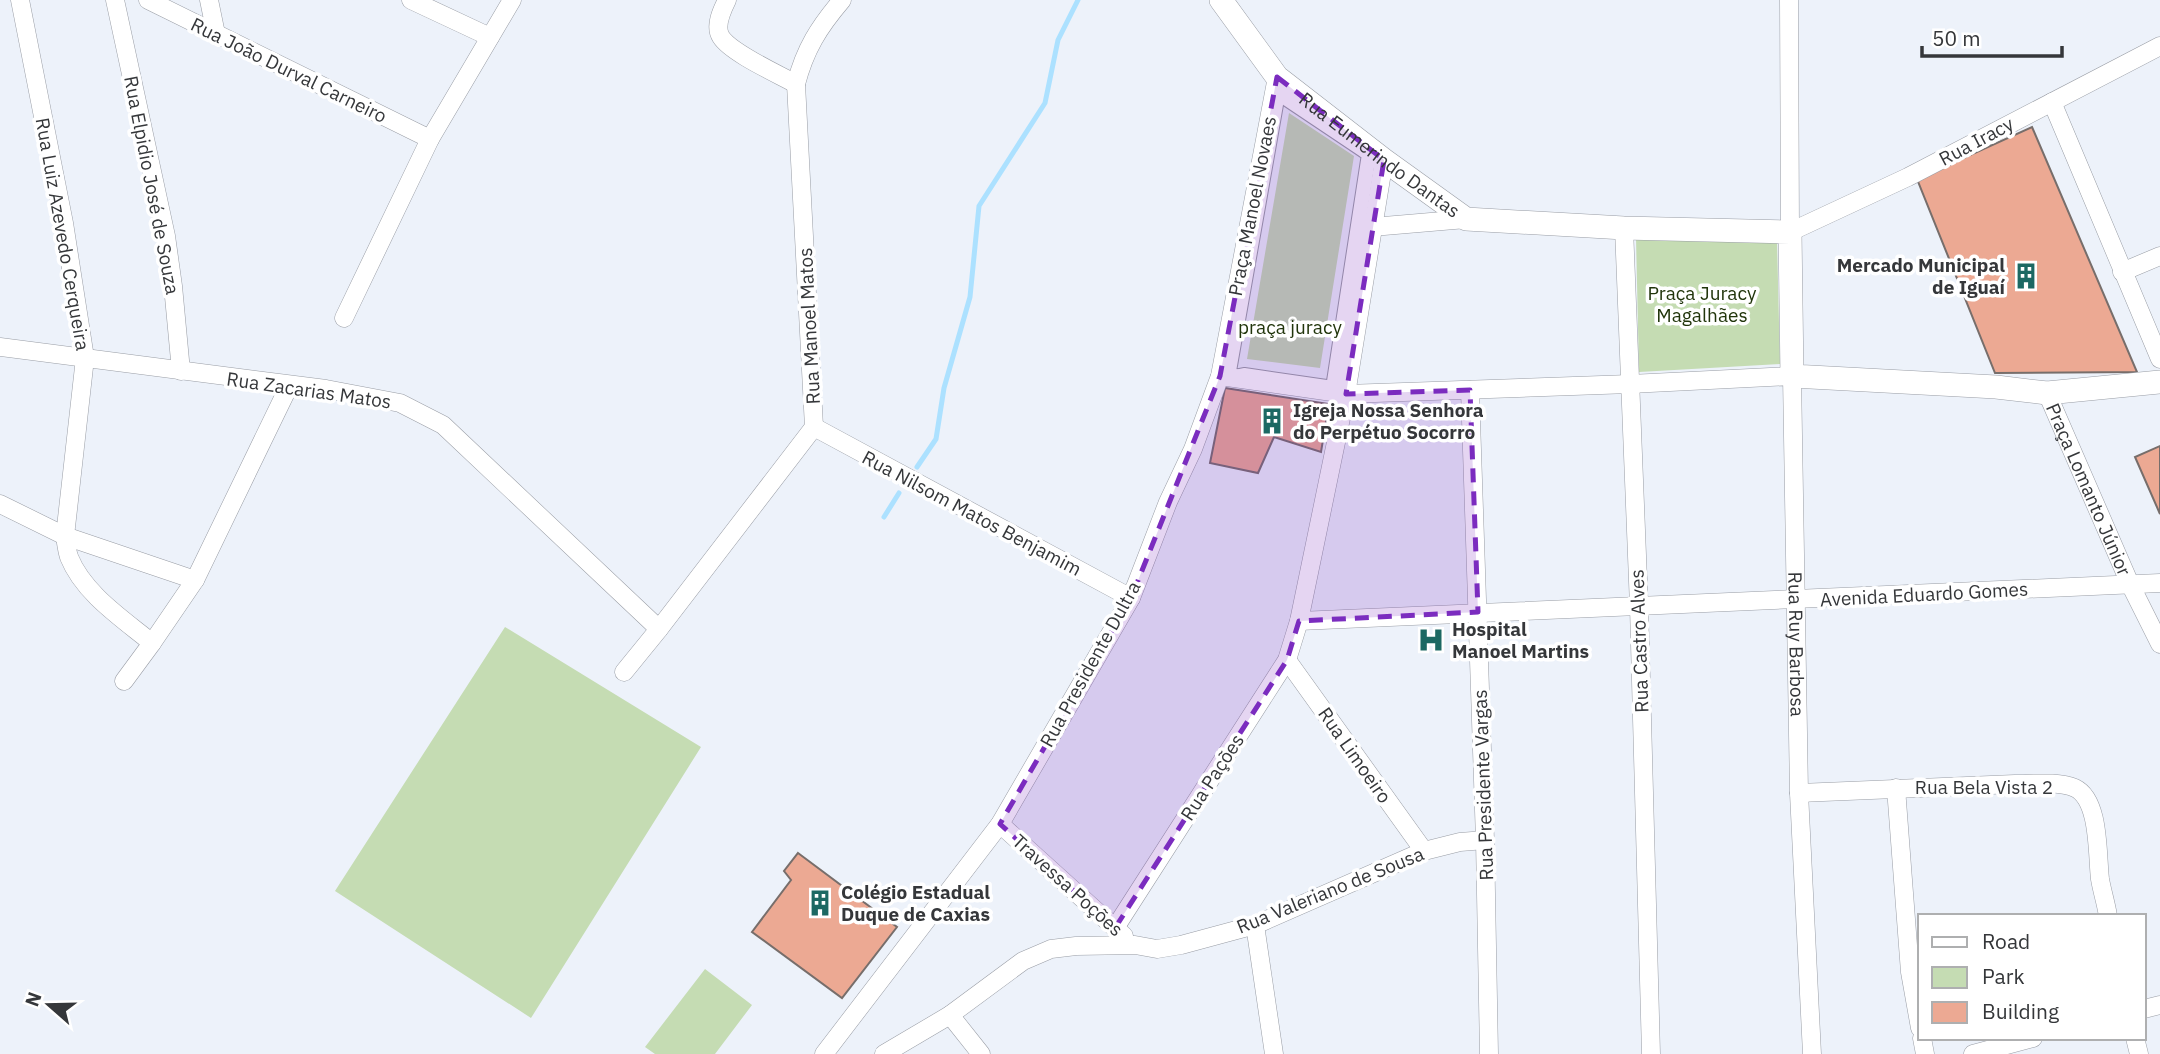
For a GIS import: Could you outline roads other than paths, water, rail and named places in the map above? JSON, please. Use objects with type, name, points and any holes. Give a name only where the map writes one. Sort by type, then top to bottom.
[{"type":"street","name":"Rua Luiz Azevedo Cerqueira","points":[[20,0],[65,223],[85,358],[65,536],[68,556],[78,575],[101,600],[152,643]]},
{"type":"street","name":"Rua Elpidio José de Souza","points":[[115,0],[166,236],[181,371]]},
{"type":"street","name":"Rua João Durval Carneiro","points":[[148,0],[430,139]]},
{"type":"street","points":[[209,0],[216,34]]},
{"type":"street","points":[[411,0],[490,37]]},
{"type":"street","points":[[344,318],[430,139],[512,0]]},
{"type":"street","points":[[727,0],[718,23],[719,36],[734,50],[796,84],[809,44],[840,1]]},
{"type":"street","name":"Rua Eumerindo Dantas","points":[[1221,0],[1277,77],[1466,219],[1624,228]]},
{"type":"street","points":[[1624,228],[1790,232],[1789,0]]},
{"type":"street","name":"Rua Iracy","points":[[1790,232],[1908,177],[2160,46]]},
{"type":"street","name":"Praça Manoel Novaes","points":[[1225,377],[1277,77]]},
{"type":"street","name":"Rua Manoel Matos","points":[[624,672],[814,427],[796,84]]},
{"type":"street","points":[[1278,93],[1369,154],[1333,388],[1244,374],[1225,377],[1229,371],[1278,93]]},
{"type":"street","points":[[2052,102],[2160,359]]},
{"type":"street","points":[[1346,394],[1384,160]]},
{"type":"street","points":[[1372,227],[1466,219]]},
{"type":"street","name":"Rua Castro Alves","points":[[1624,228],[1639,606],[1651,1054]]},
{"type":"street","name":"Rua Ruy Barbosa","points":[[1790,232],[1799,793],[1812,1054]]},
{"type":"street","points":[[2122,272],[2160,256]]},
{"type":"street","name":"Rua Zacarias Matos","points":[[0,347],[326,389],[400,403],[443,425],[659,629]]},
{"type":"street","points":[[1225,377],[1346,394],[1792,376],[1996,387],[2047,393]]},
{"type":"street","name":"Rua Presidente Dultra","points":[[824,1054],[1000,824],[1130,598],[1168,502],[1225,377]]},
{"type":"street","name":"Praça Lomanto Júnior","points":[[2160,382],[2047,393],[2130,584],[2160,583]]},
{"type":"street","points":[[124,681],[195,580],[289,386]]},
{"type":"street","name":"Rua Presidente Vargas","points":[[1470,390],[1485,840],[1489,1054]]},
{"type":"street","name":"Rua Pações","points":[[1115,928],[1287,660],[1298,621],[1346,394]]},
{"type":"street","name":"Rua Nilsom Matos Benjamim","points":[[814,427],[1130,598]]},
{"type":"street","points":[[0,504],[65,536],[195,580]]},
{"type":"street","points":[[2130,584],[2160,644]]},
{"type":"street","name":"Avenida Eduardo Gomes","points":[[1298,621],[2130,584]]},
{"type":"street","name":"Rua Limoeiro","points":[[1287,660],[1424,851]]},
{"type":"street","name":"Rua Bela Vista 2","points":[[1799,793],[2027,784],[2074,788],[2087,798],[2093,811],[2108,914]]},
{"type":"street","points":[[1896,788],[1909,959],[1918,1015]]},
{"type":"street","name":"Travessa Poções","points":[[1000,824],[1135,946]]},
{"type":"street","name":"Rua Valeriano de Sousa","points":[[884,1054],[950,1015],[1023,961],[1051,950],[1076,946],[1135,946],[1157,949],[1255,925],[1424,851],[1460,842],[1485,840]]},
{"type":"street","points":[[1255,925],[1274,1054]]},
{"type":"street","points":[[950,1015],[981,1054]]},
{"type":"street","points":[[1973,1054],[2026,1040]]},
{"type":"waterway","points":[[917,467],[936,439],[944,388],[970,297],[979,206],[1045,103],[1058,40],[1078,0]]},
{"type":"waterway","points":[[884,517],[899,493]]},
{"type":"place","name":"Mercado Municipal de Iguaí","points":[[2026,276]]},
{"type":"place","name":"Igreja Nossa Senhora do Perpétuo Socorro","points":[[1272,421]]},
{"type":"place","name":"Hospital Manoel Martins","points":[[1431,640]]},
{"type":"place","name":"Colégio Estadual Duque de Caxias","points":[[820,903]]},
{"type":"park label","name":"Praça Juracy Magalhães","points":[[1702,304]]},
{"type":"park label","name":"praça juracy","points":[[1290,327]]}]
